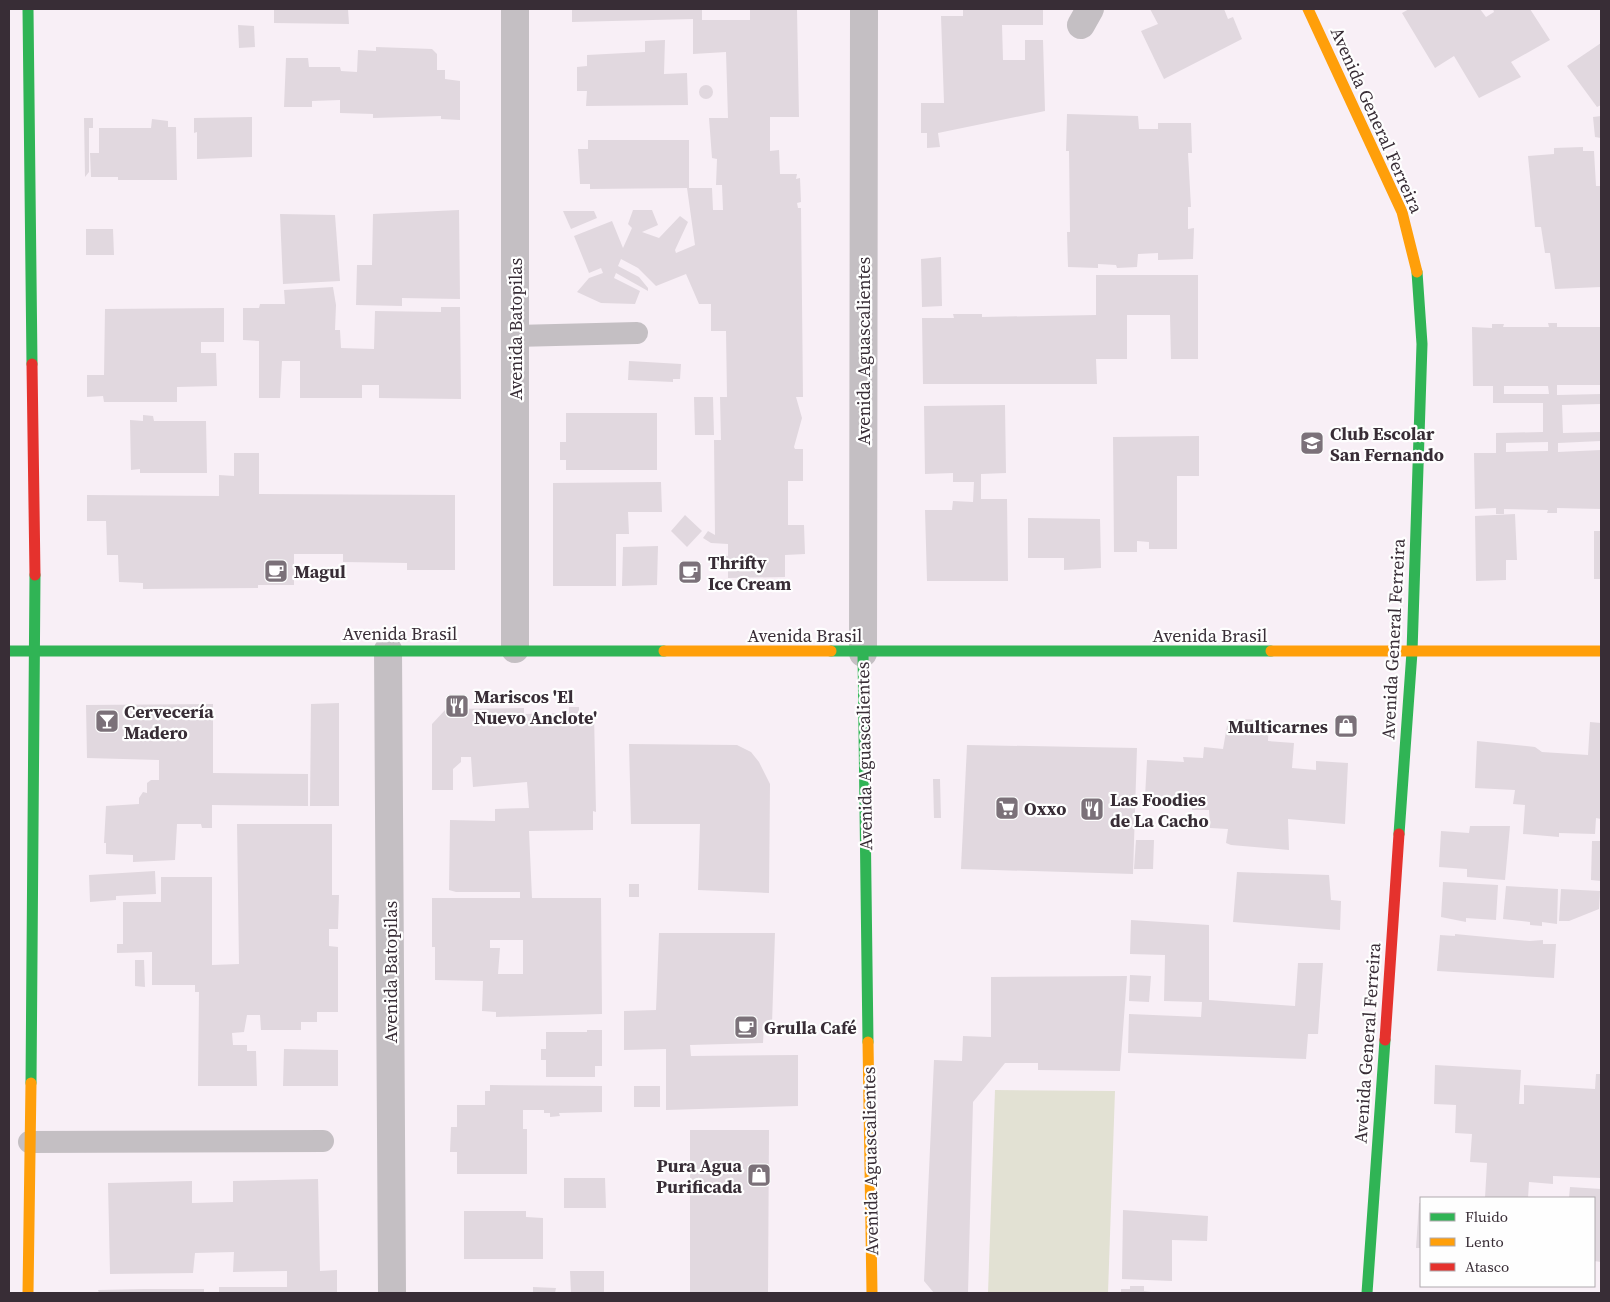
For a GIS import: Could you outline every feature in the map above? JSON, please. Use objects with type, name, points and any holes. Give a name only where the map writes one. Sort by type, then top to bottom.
[{"type":"street","points":[[28,9],[36,652],[28,1293]]},
{"type":"street","name":"Avenida Batopilas","points":[[514,650],[515,9]]},
{"type":"street","name":"Avenida Aguascalientes","points":[[864,9],[863,652],[872,1293]]},
{"type":"street","name":"Avenida General Ferreira","points":[[1308,9],[1402,212],[1417,271],[1422,344],[1412,652],[1367,1293]]},
{"type":"street","name":"Avenida Batopilas","points":[[388,650],[392,1293]]},
{"type":"street","name":"Avenida Brasil","points":[[9,651],[1601,651]]},
{"type":"lane","points":[[515,336],[638,333]]},
{"type":"lane","points":[[30,1142],[323,1141]]},
{"type":"shaded area","points":[[995,1090],[1115,1091],[1108,1293],[988,1293]]},
{"type":"building","points":[[348,9],[349,24],[274,23],[274,10]]},
{"type":"building","points":[[572,9],[702,9],[702,20],[750,20],[750,9],[797,9],[799,117],[770,117],[770,151],[779,150],[780,174],[797,174],[796,179],[800,178],[801,202],[797,203],[798,208],[801,208],[803,397],[796,397],[802,418],[794,447],[795,449],[803,449],[803,481],[788,481],[788,525],[804,525],[805,554],[785,555],[785,577],[728,578],[728,570],[715,570],[713,555],[728,556],[728,544],[711,543],[703,538],[708,531],[715,535],[714,440],[721,440],[720,397],[727,397],[726,331],[711,331],[711,304],[699,304],[686,274],[656,286],[638,268],[621,259],[618,266],[639,277],[648,288],[648,291],[616,273],[614,278],[640,291],[635,304],[601,303],[577,292],[589,278],[603,273],[601,268],[589,273],[574,236],[612,221],[623,248],[632,228],[628,224],[633,210],[652,210],[658,225],[642,232],[659,238],[680,216],[688,222],[675,250],[676,253],[695,245],[687,188],[590,189],[590,184],[580,184],[578,149],[588,149],[588,140],[689,140],[689,188],[712,188],[713,210],[723,210],[722,185],[716,185],[717,159],[712,158],[709,118],[728,118],[726,52],[693,54],[693,19],[572,22]]},
{"type":"building","points":[[963,9],[1043,9],[1043,25],[1002,25],[1003,60],[1025,60],[1025,40],[1043,40],[1045,111],[938,133],[940,147],[927,148],[927,133],[921,133],[921,103],[944,103],[941,16],[963,16]]},
{"type":"building","points":[[1150,9],[1224,9],[1228,19],[1233,17],[1242,39],[1164,79],[1141,31],[1158,24]]},
{"type":"building","points":[[1409,9],[1480,9],[1486,17],[1494,12],[1493,9],[1530,9],[1550,40],[1511,62],[1521,77],[1479,98],[1454,56],[1435,68],[1402,13]]},
{"type":"building","points":[[238,25],[254,26],[255,47],[239,48]]},
{"type":"building","points":[[665,40],[664,74],[687,73],[688,105],[586,106],[587,91],[577,91],[577,67],[587,66],[587,55],[645,52],[645,41]]},
{"type":"building","points":[[1601,43],[1601,105],[1597,107],[1567,66]]},
{"type":"building","points":[[376,47],[432,49],[437,54],[437,70],[445,70],[445,79],[460,81],[460,120],[441,119],[441,116],[373,118],[373,114],[340,113],[340,100],[312,101],[312,107],[284,107],[286,58],[308,58],[309,67],[340,67],[341,71],[357,72],[358,50],[376,51]]},
{"type":"building","points":[[703,85],[709,85],[713,92],[709,99],[703,99],[699,95],[699,89]]},
{"type":"building","points":[[1067,114],[1138,116],[1139,129],[1158,129],[1158,123],[1191,123],[1192,153],[1188,153],[1191,207],[1188,207],[1188,229],[1194,228],[1193,259],[1158,260],[1158,253],[1138,254],[1137,267],[1117,268],[1116,265],[1098,264],[1098,268],[1068,267],[1067,232],[1070,232],[1069,151],[1066,151]]},
{"type":"building","points":[[1601,116],[1601,138],[1595,137],[1593,117]]},
{"type":"building","points":[[252,117],[252,157],[197,159],[197,132],[194,133],[194,118]]},
{"type":"building","points":[[84,118],[93,118],[93,128],[89,128],[89,172],[85,177]]},
{"type":"building","points":[[152,119],[168,121],[168,127],[176,127],[177,180],[118,180],[118,177],[91,177],[90,153],[99,153],[99,128],[151,128]]},
{"type":"building","points":[[1583,147],[1583,151],[1594,151],[1596,186],[1601,186],[1601,287],[1555,289],[1550,253],[1545,253],[1541,227],[1535,227],[1528,156],[1554,154],[1554,148]]},
{"type":"building","points":[[459,210],[460,299],[402,298],[402,306],[356,305],[357,265],[372,265],[373,214]]},
{"type":"building","points":[[563,211],[594,211],[597,218],[571,229]]},
{"type":"building","points":[[280,214],[335,215],[340,281],[283,284]]},
{"type":"building","points":[[86,229],[113,229],[114,255],[86,255]]},
{"type":"building","points":[[941,257],[942,306],[922,307],[921,259]]},
{"type":"building","points":[[1096,275],[1198,275],[1198,359],[1171,359],[1170,315],[1127,315],[1127,359],[1096,359],[1097,384],[923,384],[922,318],[954,318],[953,314],[982,314],[982,317],[1096,315]]},
{"type":"building","points":[[333,287],[336,305],[335,330],[340,330],[341,348],[374,349],[375,311],[441,312],[441,307],[460,307],[461,399],[379,398],[379,385],[362,385],[362,398],[300,398],[300,361],[282,361],[280,398],[259,398],[259,341],[243,340],[243,308],[259,308],[260,304],[285,304],[284,290]]},
{"type":"building","points":[[224,308],[224,342],[201,342],[201,353],[216,353],[217,386],[177,387],[177,402],[104,402],[103,396],[87,397],[87,375],[104,375],[105,309]]},
{"type":"building","points":[[1548,323],[1557,323],[1557,327],[1601,327],[1601,385],[1557,385],[1557,395],[1601,394],[1601,404],[1562,405],[1563,433],[1601,432],[1601,441],[1558,443],[1558,452],[1601,450],[1601,509],[1557,508],[1557,513],[1547,513],[1548,510],[1504,509],[1504,514],[1496,514],[1496,508],[1475,509],[1474,453],[1496,453],[1496,433],[1543,432],[1543,403],[1493,403],[1493,386],[1473,386],[1472,327],[1492,328],[1492,324],[1504,324],[1503,327],[1549,327]],"holes":[[[1504,386],[1548,386],[1549,394],[1504,394]],[[1548,442],[1548,451],[1506,452],[1506,443]]]},
{"type":"building","points":[[629,361],[681,364],[680,379],[673,379],[673,382],[628,380]]},
{"type":"building","points":[[694,397],[713,397],[714,435],[695,435]]},
{"type":"building","points":[[1005,405],[1006,473],[981,474],[981,499],[1007,499],[1008,581],[927,581],[925,510],[952,510],[953,501],[973,502],[974,482],[953,482],[953,473],[925,474],[924,406]]},
{"type":"building","points":[[566,413],[657,413],[657,470],[566,470],[566,460],[560,460],[560,442],[566,442]]},
{"type":"building","points":[[143,415],[153,416],[154,421],[206,421],[207,473],[140,473],[140,469],[131,470],[130,420],[143,421]]},
{"type":"building","points":[[1199,436],[1199,476],[1177,476],[1177,549],[1149,549],[1149,542],[1137,541],[1137,552],[1114,552],[1113,437]]},
{"type":"building","points":[[234,453],[259,453],[259,494],[455,495],[455,570],[407,570],[407,563],[343,562],[343,554],[294,554],[294,585],[258,585],[258,588],[143,589],[143,583],[119,582],[118,555],[107,555],[106,521],[87,521],[87,495],[219,496],[219,475],[234,476]]},
{"type":"building","points":[[661,482],[662,512],[628,512],[629,534],[616,534],[616,586],[553,586],[553,483]]},
{"type":"building","points":[[1515,514],[1517,560],[1506,560],[1506,580],[1476,581],[1475,516]]},
{"type":"building","points":[[685,515],[702,531],[687,547],[671,531]]},
{"type":"building","points":[[1028,518],[1100,519],[1101,568],[1064,570],[1064,558],[1028,558]]},
{"type":"building","points":[[1594,531],[1601,531],[1601,579],[1594,579]]},
{"type":"building","points":[[658,546],[657,585],[622,586],[623,547]]},
{"type":"building","points":[[339,703],[339,806],[310,806],[311,704]]},
{"type":"building","points":[[213,704],[213,773],[308,774],[308,806],[212,805],[212,828],[202,828],[201,824],[177,824],[175,860],[133,862],[133,855],[106,854],[106,843],[104,843],[106,806],[139,804],[139,798],[143,792],[147,793],[147,783],[151,780],[159,780],[159,760],[87,758],[86,705]]},
{"type":"building","points":[[569,707],[579,707],[579,713],[594,713],[596,812],[593,811],[593,830],[529,831],[532,898],[601,898],[602,1014],[496,1017],[496,1012],[482,1011],[483,981],[435,980],[435,947],[432,947],[432,898],[520,898],[520,892],[456,892],[449,890],[450,820],[495,821],[495,809],[529,808],[527,782],[473,787],[471,757],[461,757],[461,762],[453,769],[453,790],[432,790],[432,724],[446,709],[524,708],[524,714],[569,713]],"holes":[[[490,940],[523,940],[523,974],[498,974],[500,948],[490,948]]]},
{"type":"building","points":[[1237,719],[1269,720],[1268,741],[1294,743],[1292,768],[1316,770],[1316,761],[1348,763],[1345,824],[1288,819],[1289,850],[1231,845],[1226,843],[1228,829],[1210,828],[1209,810],[1192,810],[1193,799],[1145,797],[1147,760],[1184,762],[1183,757],[1203,758],[1204,747],[1223,749],[1227,726]]},
{"type":"building","points":[[1590,722],[1601,723],[1601,819],[1596,818],[1595,834],[1559,833],[1559,837],[1523,834],[1525,805],[1513,804],[1515,790],[1475,788],[1477,741],[1535,747],[1542,752],[1588,755]]},
{"type":"building","points":[[629,744],[737,745],[751,752],[759,762],[770,784],[769,893],[698,890],[700,824],[631,824]]},
{"type":"building","points":[[967,745],[1137,748],[1133,874],[961,869]]},
{"type":"building","points":[[933,779],[940,779],[941,818],[934,818]]},
{"type":"building","points":[[237,824],[332,824],[332,895],[339,895],[338,929],[329,929],[329,946],[338,947],[338,1012],[317,1012],[317,1022],[301,1022],[301,1030],[261,1030],[260,1015],[247,1015],[244,1032],[232,1033],[233,1045],[247,1045],[247,1051],[256,1051],[257,1086],[198,1086],[199,992],[195,992],[195,985],[152,985],[152,952],[117,953],[117,944],[123,944],[123,902],[161,902],[161,877],[212,877],[212,965],[239,964]]},
{"type":"building","points":[[1470,826],[1510,826],[1505,880],[1467,877],[1467,869],[1439,867],[1441,831],[1469,833]]},
{"type":"building","points":[[1136,840],[1154,840],[1153,869],[1134,869]]},
{"type":"building","points":[[1592,841],[1601,841],[1601,881],[1591,880]]},
{"type":"building","points":[[155,871],[156,894],[116,896],[116,900],[90,902],[89,875]]},
{"type":"building","points":[[1237,872],[1329,875],[1331,900],[1341,901],[1340,930],[1233,922]]},
{"type":"building","points":[[1443,882],[1498,885],[1496,920],[1466,918],[1466,922],[1441,917]]},
{"type":"building","points":[[629,884],[639,884],[639,897],[629,897]]},
{"type":"building","points":[[1506,886],[1558,889],[1557,924],[1542,922],[1542,926],[1530,925],[1530,922],[1503,919]]},
{"type":"building","points":[[1561,889],[1600,891],[1599,909],[1569,921],[1559,921]]},
{"type":"building","points":[[1131,920],[1209,925],[1209,1000],[1295,1006],[1298,963],[1323,963],[1318,1034],[1308,1034],[1306,1059],[1128,1053],[1129,1014],[1201,1017],[1202,1002],[1164,1001],[1165,955],[1130,954]]},
{"type":"building","points":[[659,933],[775,933],[772,1024],[764,1024],[763,1043],[690,1045],[691,1056],[798,1055],[798,1106],[666,1110],[666,1049],[624,1050],[624,1011],[656,1010]]},
{"type":"building","points":[[1455,934],[1530,941],[1543,940],[1543,944],[1556,944],[1554,978],[1437,971],[1440,935],[1455,936]]},
{"type":"building","points":[[135,960],[144,960],[145,987],[135,986]]},
{"type":"building","points":[[1130,975],[1151,976],[1149,1002],[1129,1001]]},
{"type":"building","points":[[1127,976],[1120,1071],[1038,1070],[1038,1063],[1005,1063],[973,1102],[968,1293],[934,1293],[924,1281],[934,1060],[962,1061],[963,1036],[991,1037],[991,977]]},
{"type":"building","points":[[587,1030],[602,1030],[602,1066],[595,1066],[595,1077],[546,1077],[546,1060],[541,1060],[541,1049],[546,1049],[546,1032],[587,1032]]},
{"type":"building","points":[[284,1049],[338,1050],[338,1086],[283,1086]]},
{"type":"building","points":[[1435,1065],[1521,1070],[1519,1104],[1524,1104],[1524,1085],[1595,1089],[1596,1074],[1601,1074],[1601,1178],[1553,1176],[1553,1184],[1529,1182],[1528,1197],[1485,1197],[1487,1163],[1470,1162],[1472,1134],[1455,1133],[1456,1105],[1434,1104]]},
{"type":"building","points":[[490,1085],[602,1086],[602,1112],[559,1113],[560,1116],[550,1117],[550,1113],[544,1113],[544,1110],[523,1110],[523,1129],[527,1129],[527,1174],[457,1174],[457,1152],[450,1152],[451,1127],[457,1127],[457,1105],[485,1105],[485,1091],[490,1091]]},
{"type":"building","points":[[634,1086],[660,1086],[660,1107],[634,1107]]},
{"type":"building","points":[[690,1130],[769,1130],[768,1293],[690,1293]]},
{"type":"building","points":[[564,1178],[605,1178],[606,1208],[564,1208]]},
{"type":"building","points":[[318,1179],[320,1271],[337,1270],[337,1293],[219,1293],[219,1287],[287,1287],[287,1271],[233,1272],[234,1252],[195,1253],[193,1273],[110,1274],[108,1183],[192,1181],[192,1203],[233,1202],[233,1181]]},
{"type":"building","points":[[1570,1187],[1601,1189],[1601,1262],[1595,1261],[1595,1197],[1569,1197]]},
{"type":"building","points":[[1419,1203],[1420,1203],[1420,1248],[1416,1248]]},
{"type":"building","points":[[1123,1210],[1208,1216],[1207,1241],[1172,1240],[1172,1281],[1122,1279]]},
{"type":"building","points":[[464,1211],[526,1211],[526,1217],[543,1218],[543,1259],[464,1259]]},
{"type":"building","points":[[570,1271],[604,1271],[604,1293],[571,1293]]},
{"type":"building","points":[[1130,1286],[1144,1286],[1144,1291],[1158,1293],[1121,1293],[1121,1289],[1130,1289]]},
{"type":"building","points":[[533,1287],[556,1288],[555,1293],[533,1293]]},
{"type":"building","points":[[204,1289],[204,1293],[99,1293],[98,1290]]},
{"type":"traffic: fast","points":[[28,9],[32,364]]},
{"type":"traffic: fast","points":[[1399,834],[1412,652],[1422,344],[1417,272]]},
{"type":"traffic: fast","points":[[31,1083],[35,575]]},
{"type":"traffic: fast","points":[[9,651],[664,651]]},
{"type":"traffic: fast","points":[[831,651],[1271,651]]},
{"type":"traffic: fast","points":[[863,653],[868,1042]]},
{"type":"traffic: fast","points":[[1367,1293],[1385,1040]]},
{"type":"traffic: slow","points":[[1308,9],[1402,212],[1417,272]]},
{"type":"traffic: slow","points":[[664,651],[831,651]]},
{"type":"traffic: slow","points":[[1271,651],[1601,651]]},
{"type":"traffic: slow","points":[[868,1042],[872,1293]]},
{"type":"traffic: slow","points":[[28,1293],[31,1083]]},
{"type":"traffic: jam","points":[[32,364],[35,575]]},
{"type":"traffic: jam","points":[[1385,1040],[1399,834]]},
{"type":"place","name":"Club Escolar San Fernando","points":[[1312,443]]},
{"type":"place","name":"Magul","points":[[276,571]]},
{"type":"place","name":"Thrifty Ice Cream","points":[[690,572]]},
{"type":"place","name":"Mariscos 'El Nuevo Anclote'","points":[[457,706]]},
{"type":"place","name":"Cervecería Madero","points":[[107,721]]},
{"type":"place","name":"Multicarnes","points":[[1346,726]]},
{"type":"place","name":"Oxxo","points":[[1007,808]]},
{"type":"place","name":"Las Foodies de La Cacho","points":[[1092,809]]},
{"type":"place","name":"Grulla Café","points":[[746,1027]]},
{"type":"place","name":"Pura Agua Purificada","points":[[759,1175]]}]
